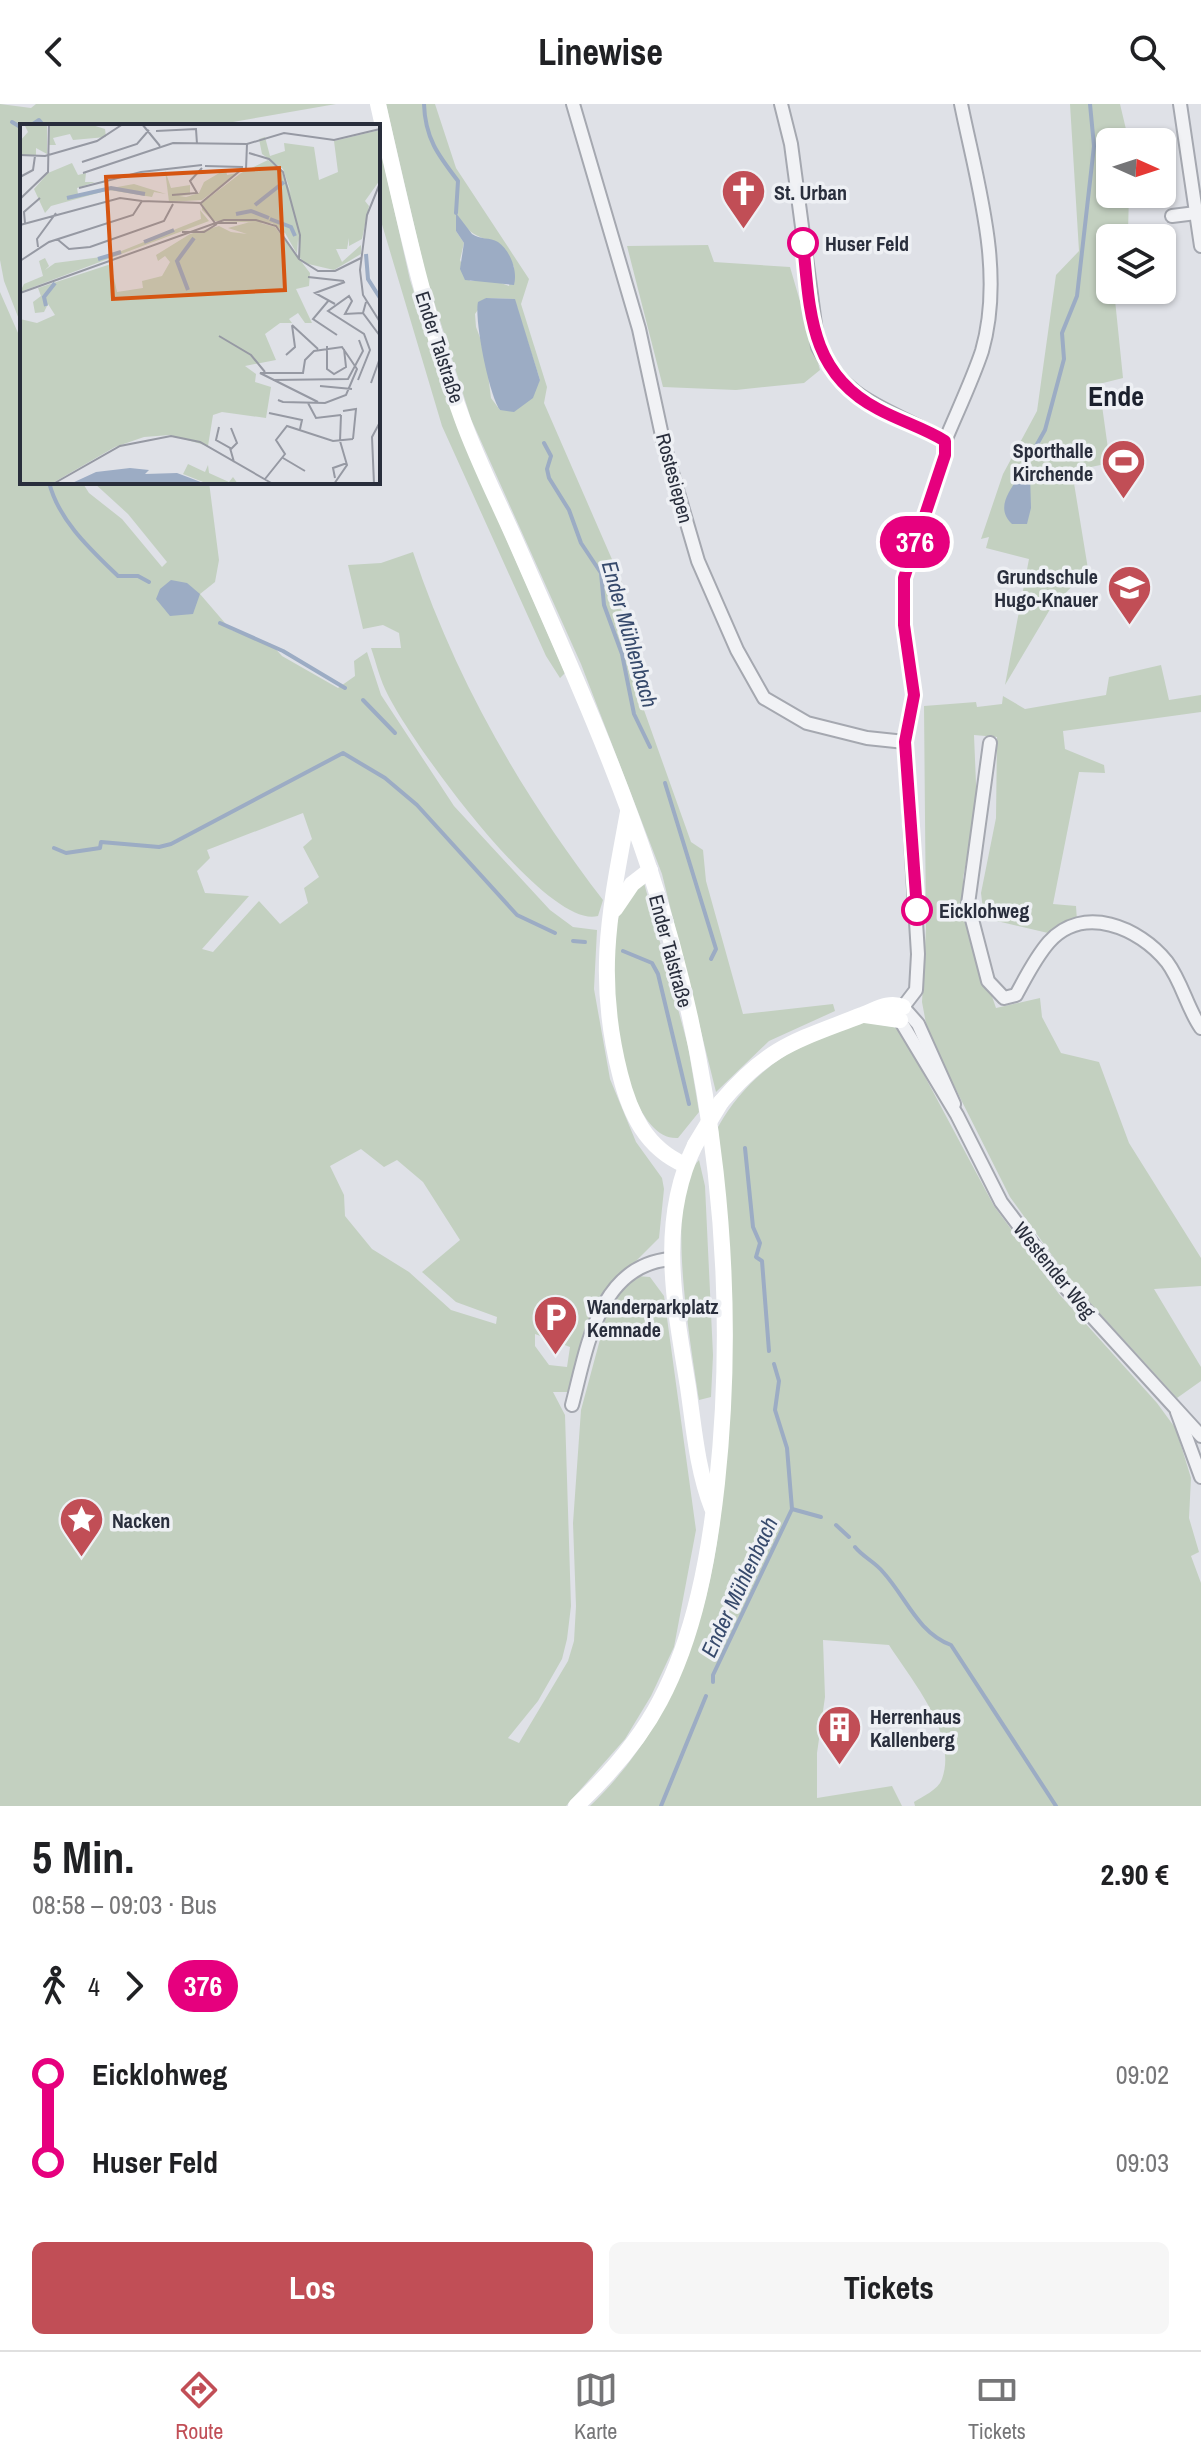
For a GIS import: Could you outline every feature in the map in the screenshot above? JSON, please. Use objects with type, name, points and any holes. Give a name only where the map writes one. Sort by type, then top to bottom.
[{"type":"main road","name":"Ender Talstraße","points":[[378,104],[418,280],[462,419],[572,671],[650,870],[696,1043],[717,1198],[725,1354],[713,1511],[683,1650],[660,1700],[633,1745],[576,1806]]},
{"type":"main road","points":[[628,812],[608,921],[604,981],[610,1035],[625,1095],[645,1138],[666,1157],[685,1165]]},
{"type":"main road","points":[[608,921],[632,884],[650,870]]},
{"type":"main road","points":[[713,1511],[700,1469],[671,1259],[673,1211],[685,1165],[721,1102],[740,1080],[782,1046],[886,1006],[902,1014]]},
{"type":"street","name":"Rostesiepen","points":[[573,104],[647,360],[664,445],[694,546],[737,650],[764,698],[807,723],[867,738],[905,742]]},
{"type":"street","points":[[781,104],[791,144],[811,313],[818,347],[836,376],[853,392],[876,409],[945,441]]},
{"type":"street","points":[[902,1014],[916,990],[918,954],[905,742],[914,695],[904,625],[904,578],[945,455],[945,441],[982,350],[991,295],[986,227],[961,104]]},
{"type":"street","points":[[1180,104],[1201,246]]},
{"type":"street","points":[[1172,216],[1196,213]]},
{"type":"street","points":[[990,743],[968,904],[988,981],[994,992],[1004,998],[1016,995],[1036,959],[1065,929],[1099,922],[1119,925],[1145,941],[1167,962],[1201,1028]]},
{"type":"street","name":"Westender Weg","points":[[902,1014],[912,1014],[932,1051],[952,1095],[957,1115],[1001,1202],[1066,1288],[1201,1436]]},
{"type":"street","points":[[572,1405],[603,1302],[633,1270],[653,1260],[671,1259]]},
{"type":"street","name":"Westender Weg","points":[[1176,1409],[1198,1457],[1201,1477]]},
{"type":"green space","points":[[0,104],[31,108],[36,104],[336,104],[221,124],[20,124],[20,322],[4,281],[0,260]]},
{"type":"green space","points":[[386,104],[435,104],[456,168],[529,279],[521,304],[547,387],[544,403],[621,580],[634,682],[691,842],[703,850],[706,881],[743,1014],[833,1004],[835,1011],[769,1041],[716,1092],[662,874],[581,664],[471,419],[426,276]],"holes":[[[457,215],[472,233],[493,242],[507,255],[514,267],[509,286],[496,281],[470,281],[460,260],[464,243],[456,231]],[[486,298],[514,299],[540,380],[500,410],[491,398],[485,351],[476,327],[475,314]]]},
{"type":"green space","points":[[1070,104],[1120,104],[1126,128],[1096,128],[1096,208],[1129,208],[1128,224],[1096,224],[1096,304],[1115,304],[1123,378],[1099,384],[1110,463],[1072,471],[1088,569],[1049,611],[1005,685],[1029,559],[986,548],[989,537],[981,539],[1003,474],[1037,411],[1056,275],[1079,251]]},
{"type":"green space","points":[[380,147],[410,280],[456,424],[565,673],[560,678],[546,656],[442,426],[380,218]]},
{"type":"green space","points":[[708,245],[714,262],[790,267],[820,370],[804,383],[736,390],[663,387],[627,246]]},
{"type":"green space","points":[[0,292],[20,337],[20,484],[83,484],[89,493],[122,519],[162,567],[167,562],[128,514],[95,484],[209,484],[219,560],[215,582],[200,594],[231,630],[271,644],[282,656],[338,688],[355,676],[354,661],[367,652],[381,695],[454,806],[550,910],[573,927],[597,930],[594,989],[610,1079],[636,1142],[662,1178],[664,1189],[659,1238],[598,1299],[569,1392],[553,1392],[565,1415],[571,1606],[567,1639],[562,1659],[538,1701],[508,1738],[519,1743],[568,1661],[574,1641],[573,1523],[581,1410],[609,1306],[636,1276],[650,1277],[664,1296],[696,1530],[674,1647],[651,1696],[625,1739],[566,1806],[0,1806]],"holes":[[[303,813],[312,839],[303,847],[319,877],[304,888],[308,903],[280,924],[259,901],[213,952],[202,949],[249,896],[205,893],[197,871],[210,858],[207,850]],[[361,1149],[384,1167],[397,1160],[423,1182],[460,1240],[422,1272],[456,1302],[497,1317],[496,1324],[451,1310],[409,1272],[372,1249],[345,1216],[344,1195],[330,1166]],[[535,1334],[570,1347],[567,1367],[549,1365],[535,1346]]]},
{"type":"green space","points":[[413,552],[470,690],[518,777],[603,900],[598,916],[575,912],[546,893],[513,863],[448,785],[385,689],[371,648],[401,648],[399,633],[383,625],[363,629],[348,565],[381,563]]},
{"type":"green space","points":[[1161,665],[1169,700],[1201,695],[1201,712],[1063,731],[1065,749],[1104,765],[1105,773],[1079,772],[1053,904],[1076,906],[1077,921],[1048,933],[984,918],[981,893],[996,818],[997,737],[974,735],[977,808],[963,878],[967,923],[996,1008],[1040,998],[1042,1017],[1061,1053],[1099,1062],[1129,1143],[1201,1258],[1201,1286],[1154,1289],[1201,1367],[1201,1381],[1177,1398],[1072,1283],[1010,1197],[928,1034],[922,1002],[926,928],[924,706],[976,702],[977,707],[1002,704],[1003,696],[1025,709],[1106,695],[1109,677]]},
{"type":"green space","points":[[643,879],[688,1046],[699,1112],[678,1138],[662,1134],[648,1121],[637,1101],[621,1052],[613,1006],[611,971],[617,924],[626,900]]},
{"type":"green space","points":[[864,1022],[899,1028],[994,1206],[1059,1294],[1157,1403],[1176,1429],[1191,1478],[1189,1518],[1199,1552],[1191,1556],[1201,1583],[1201,1806],[915,1806],[914,1802],[940,1783],[945,1762],[944,1744],[930,1709],[889,1645],[823,1640],[825,1697],[817,1753],[817,1798],[892,1786],[902,1806],[590,1806],[645,1741],[666,1705],[698,1627],[717,1545],[725,1446],[723,1211],[718,1127],[745,1089],[780,1059],[820,1037]]},
{"type":"green space","points":[[699,1160],[705,1186],[713,1355],[711,1397],[699,1400],[686,1312],[681,1239],[688,1179]]},
{"type":"water","points":[[456,213],[472,234],[495,240],[506,250],[514,267],[514,285],[465,280],[460,269],[464,243],[456,231]]},
{"type":"water","points":[[486,298],[515,299],[540,380],[533,398],[514,412],[500,410],[487,374],[477,311],[478,302]]},
{"type":"water","points":[[1030,474],[1031,508],[1027,524],[1012,524],[1005,513],[1005,501],[1018,478]]},
{"type":"water","points":[[171,580],[187,583],[200,594],[193,614],[170,616],[156,599],[160,589]]},
{"type":"waterway","name":"Ender Mühlenbach","points":[[424,104],[427,127],[434,146],[458,181],[456,213]]},
{"type":"waterway","points":[[1018,478],[1045,430],[1064,359],[1062,333],[1077,296],[1094,146],[1090,104]]},
{"type":"waterway","points":[[33,124],[39,120],[42,124]]},
{"type":"waterway","points":[[12,122],[20,127]]},
{"type":"waterway","name":"Ender Mühlenbach","points":[[544,443],[551,456],[547,469],[549,478],[569,510],[581,543],[601,573],[604,605],[622,654],[634,714],[650,747]]},
{"type":"waterway","points":[[50,484],[68,522],[97,556],[118,576],[138,576],[149,582]]},
{"type":"waterway","points":[[220,623],[283,651],[345,688]]},
{"type":"waterway","points":[[363,700],[395,733]]},
{"type":"waterway","points":[[54,848],[66,853],[100,848],[101,842],[159,847],[171,844],[343,753],[385,778],[417,805],[517,915],[555,933]]},
{"type":"waterway","name":"Ender Mühlenbach","points":[[665,783],[716,949],[711,959]]},
{"type":"waterway","points":[[573,941],[585,942]]},
{"type":"waterway","points":[[623,951],[652,963],[658,974],[689,1104]]},
{"type":"waterway","name":"Ender Mühlenbach","points":[[745,1148],[753,1227],[760,1243],[756,1257],[762,1261],[769,1351]]},
{"type":"waterway","name":"Ender Mühlenbach","points":[[713,1682],[713,1675],[792,1509],[787,1448],[775,1410],[779,1381],[774,1364]]},
{"type":"waterway","points":[[792,1509],[821,1517]]},
{"type":"waterway","points":[[836,1525],[849,1537]]},
{"type":"waterway","points":[[855,1547],[883,1572],[929,1632],[951,1645],[1056,1806]]},
{"type":"waterway","name":"Ender Mühlenbach","points":[[661,1806],[706,1696]]},
{"type":"bus line","name":"376","points":[[803,243],[815,338],[836,376],[876,409],[945,441],[945,455],[904,578],[904,625],[914,695],[905,742],[917,910]]},
{"type":"place","name":"St. Urban","points":[[743,231]]},
{"type":"place","name":"Huser Feld","points":[[803,243]]},
{"type":"place","name":"Sporthalle Kirchende","points":[[1124,500]]},
{"type":"place","name":"Grundschule Hugo-Knauer","points":[[1129,626]]},
{"type":"place","name":"Eicklohweg","points":[[917,910]]},
{"type":"place","name":"Wanderparkplatz Kemnade","points":[[556,1356]]},
{"type":"place","name":"Nacken","points":[[81,1559]]},
{"type":"place","name":"Herrenhaus Kallenberg","points":[[839,1766]]},
{"type":"district","name":"Ende","points":[[1116,396]]}]
